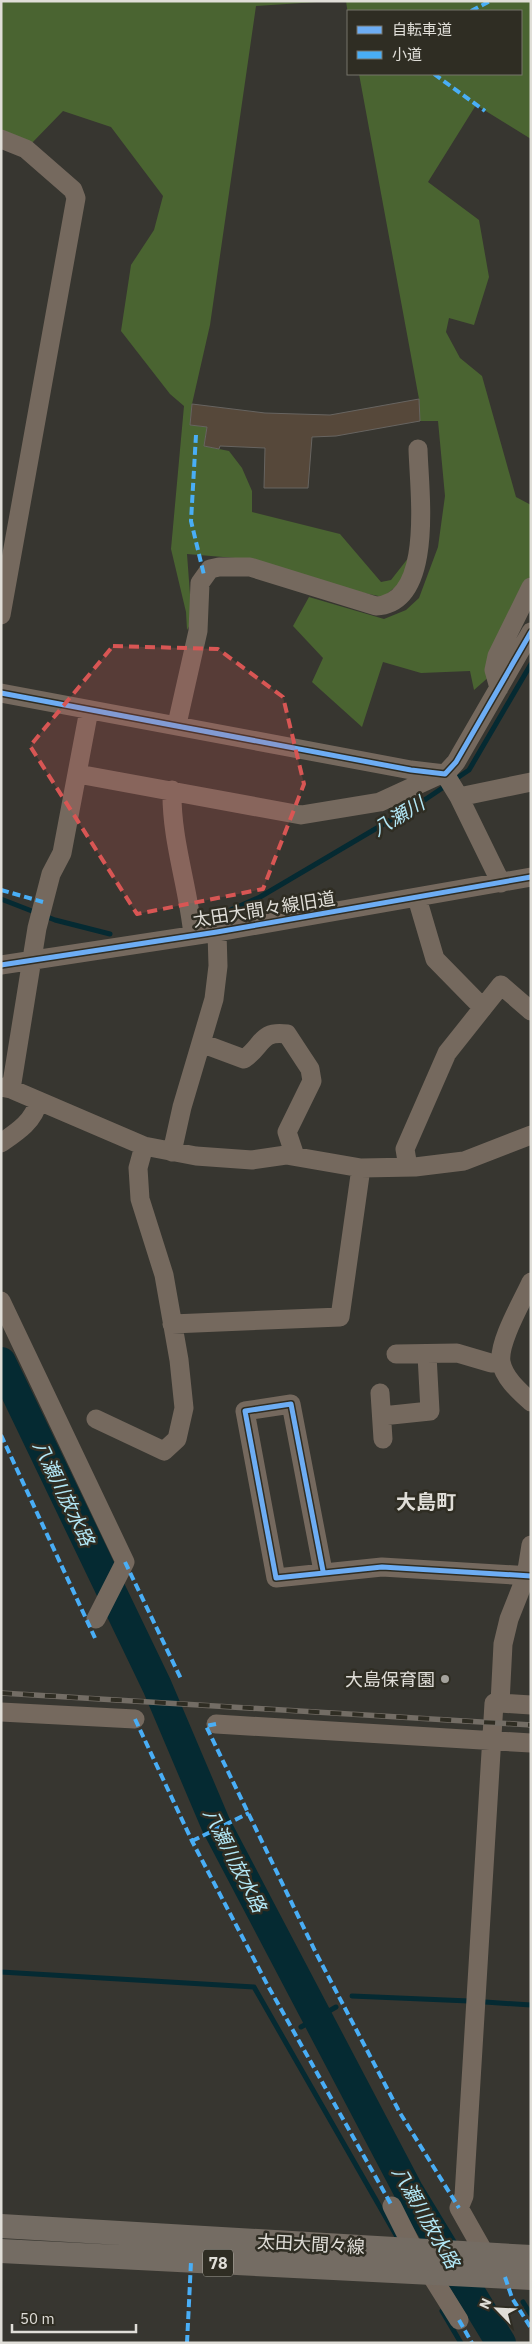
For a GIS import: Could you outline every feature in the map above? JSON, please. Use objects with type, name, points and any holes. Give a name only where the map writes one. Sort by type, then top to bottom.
[{"type":"main road","name":"太田大間々線","points":[[1,2226],[425,2261]]},
{"type":"main road","name":"太田大間々線","points":[[1,2252],[484,2262],[531,2257]]},
{"type":"main road","name":"太田大間々線","points":[[484,2262],[531,2278]]},
{"type":"street","points":[[1,139],[26,149],[73,190],[76,198],[1,615]]},
{"type":"street","points":[[177,724],[198,630],[200,583],[210,569],[219,567],[250,567],[376,606],[388,605],[398,600],[407,590],[412,581],[421,543],[418,449]]},
{"type":"street","points":[[499,688],[494,670],[497,656],[531,587]]},
{"type":"street","points":[[78,774],[301,815],[380,802],[443,774],[456,762],[531,632]]},
{"type":"street","points":[[1,693],[443,774],[457,794],[501,884]]},
{"type":"street","points":[[89,710],[62,853],[52,874],[43,902],[6,1088],[144,1146],[196,1156],[252,1160],[291,1155],[360,1168],[408,1167],[464,1161],[531,1135]]},
{"type":"street","points":[[457,794],[531,782]]},
{"type":"street","points":[[172,790],[176,846],[190,906],[193,935]]},
{"type":"street","name":"太田大間々線旧道","points":[[1,965],[217,932],[501,884],[531,877]]},
{"type":"street","points":[[417,898],[436,959],[483,1008]]},
{"type":"street","points":[[172,1152],[182,1107],[214,999],[218,966],[217,932]]},
{"type":"street","points":[[408,1167],[405,1148],[447,1053],[501,985],[531,1011]]},
{"type":"street","points":[[201,1042],[244,1059],[253,1052],[265,1036],[274,1032],[287,1034],[310,1069],[312,1081],[287,1132],[291,1155]]},
{"type":"street","points":[[1,1143],[20,1130],[36,1111],[38,1102]]},
{"type":"street","points":[[96,1419],[164,1451],[171,1447],[177,1439],[184,1408],[164,1275],[140,1199],[138,1168],[144,1146]]},
{"type":"street","points":[[172,1324],[340,1317],[360,1168]]},
{"type":"street","points":[[531,1282],[503,1345],[503,1368],[515,1387],[531,1402]]},
{"type":"street","points":[[1,1301],[125,1562],[96,1619]]},
{"type":"street","points":[[396,1354],[427,1355],[457,1353],[503,1368]]},
{"type":"street","points":[[382,1416],[430,1411],[427,1355]]},
{"type":"street","points":[[380,1393],[383,1439]]},
{"type":"street","points":[[323,1572],[290,1404],[245,1411],[276,1578],[382,1567],[528,1576]]},
{"type":"street","points":[[531,1545],[528,1576],[509,1619],[503,1644],[500,1703],[531,1705]]},
{"type":"street","points":[[484,2262],[459,2208],[464,2196],[490,1740],[494,1703]]},
{"type":"street","points":[[1,1712],[135,1719]]},
{"type":"street","points":[[216,1724],[531,1743]]},
{"type":"street","points":[[392,2206],[458,2320]]},
{"type":"highlighted area","points":[[113,646],[218,649],[283,697],[304,784],[263,889],[137,914],[30,746]]},
{"type":"green space","points":[[1,1],[332,1],[256,6],[210,325],[192,404],[190,425],[207,427],[204,446],[229,451],[242,468],[252,491],[252,512],[340,534],[381,582],[391,580],[409,557],[404,580],[383,597],[345,589],[247,559],[187,554],[192,621],[187,630],[186,612],[171,549],[184,406],[170,394],[121,331],[131,265],[154,230],[163,196],[111,127],[63,111],[30,145],[1,130]]},
{"type":"green space","points":[[346,1],[531,1],[531,139],[476,105],[428,182],[479,220],[489,277],[474,325],[449,318],[446,332],[460,358],[482,376],[516,497],[531,505],[531,574],[493,652],[491,675],[474,690],[470,671],[421,673],[383,662],[362,727],[312,682],[323,658],[293,626],[309,597],[384,619],[406,610],[419,598],[438,547],[445,496],[438,421],[420,421],[419,399],[359,75],[522,75],[522,10],[347,10]]},
{"type":"building","points":[[419,399],[420,421],[336,436],[312,437],[308,488],[264,488],[265,448],[220,446],[219,449],[204,446],[207,427],[190,425],[192,404],[265,413],[330,415]]},
{"type":"waterway","name":"八瀬川","points":[[217,916],[260,897],[426,799],[469,770],[531,664]]},
{"type":"waterway","name":"八瀬川","points":[[1,899],[55,920],[110,934]]},
{"type":"waterway","name":"八瀬川放水路","points":[[1,1362],[157,1686],[216,1825],[408,2190],[501,2343]]},
{"type":"waterway","points":[[1,1972],[254,1987],[400,2242]]},
{"type":"waterway","points":[[352,1996],[469,2001]]},
{"type":"waterway","points":[[485,2002],[531,2005]]},
{"type":"waterway","name":"八瀬川放水路","points":[[301,2027],[336,2007]]},
{"type":"waterway","points":[[523,2302],[531,2315]]},
{"type":"waterway","points":[[442,2311],[461,2343]]},
{"type":"railway","points":[[1,1693],[531,1725]]},
{"type":"marked path","points":[[473,10],[490,1]]},
{"type":"marked path","points":[[435,75],[485,111]]},
{"type":"marked path","points":[[196,435],[191,521],[204,575]]},
{"type":"marked path","points":[[1,890],[43,902]]},
{"type":"marked path","points":[[1,1435],[95,1638]]},
{"type":"marked path","points":[[125,1562],[182,1681]]},
{"type":"marked path","points":[[135,1719],[192,1841],[268,1986],[392,2206]]},
{"type":"marked path","points":[[216,1724],[206,1726],[316,1953],[400,2113],[459,2208]]},
{"type":"marked path","points":[[192,1841],[249,1813]]},
{"type":"marked path","points":[[187,2343],[191,2262]]},
{"type":"marked path","points":[[505,2277],[512,2298],[531,2328]]},
{"type":"marked path","points":[[459,2320],[472,2343]]},
{"type":"cycle path","points":[[1,693],[411,770],[445,774],[456,762],[531,632]]},
{"type":"cycle path","points":[[1,965],[217,932],[531,877]]},
{"type":"cycle path","points":[[323,1571],[291,1404],[245,1411],[276,1578],[382,1567],[531,1576]]},
{"type":"place","name":"大島保育園","points":[[445,1679]]},
{"type":"district","name":"大島町","points":[[426,1501]]}]
